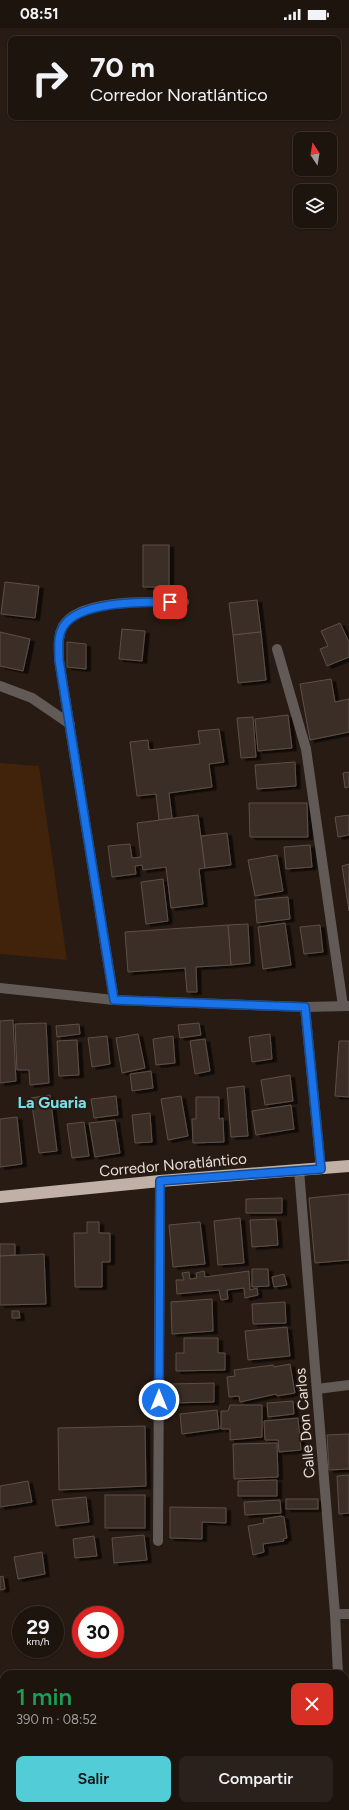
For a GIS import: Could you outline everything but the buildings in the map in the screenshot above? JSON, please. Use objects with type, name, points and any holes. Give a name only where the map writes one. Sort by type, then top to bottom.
[{"type":"highway","name":"Corredor Noratlántico","points":[[0,1197],[160,1181],[349,1166]]},
{"type":"street","points":[[114,1000],[59,660],[58,641],[63,626],[73,615],[96,607],[143,602],[184,602]]},
{"type":"street","points":[[0,988],[114,1000],[305,1007],[346,1006],[306,749],[277,649]]},
{"type":"street","points":[[0,686],[32,698],[70,724]]},
{"type":"street","points":[[305,1007],[321,1169]]},
{"type":"street","name":"Calle Don Carlos","points":[[299,1170],[335,1614],[338,1670]]},
{"type":"street","points":[[158,1541],[160,1181]]},
{"type":"street","points":[[317,1389],[349,1386]]},
{"type":"street","points":[[335,1614],[349,1614]]},
{"type":"shaded area","points":[[0,763],[39,766],[67,960],[0,954]]},
{"type":"district","name":"La Guaria","points":[[52,1102]]},
{"type":"route","points":[[159,1400],[160,1181],[321,1169],[305,1007],[114,1000],[73,739],[59,660],[58,641],[63,626],[73,615],[96,607],[143,602],[170,602]]}]
